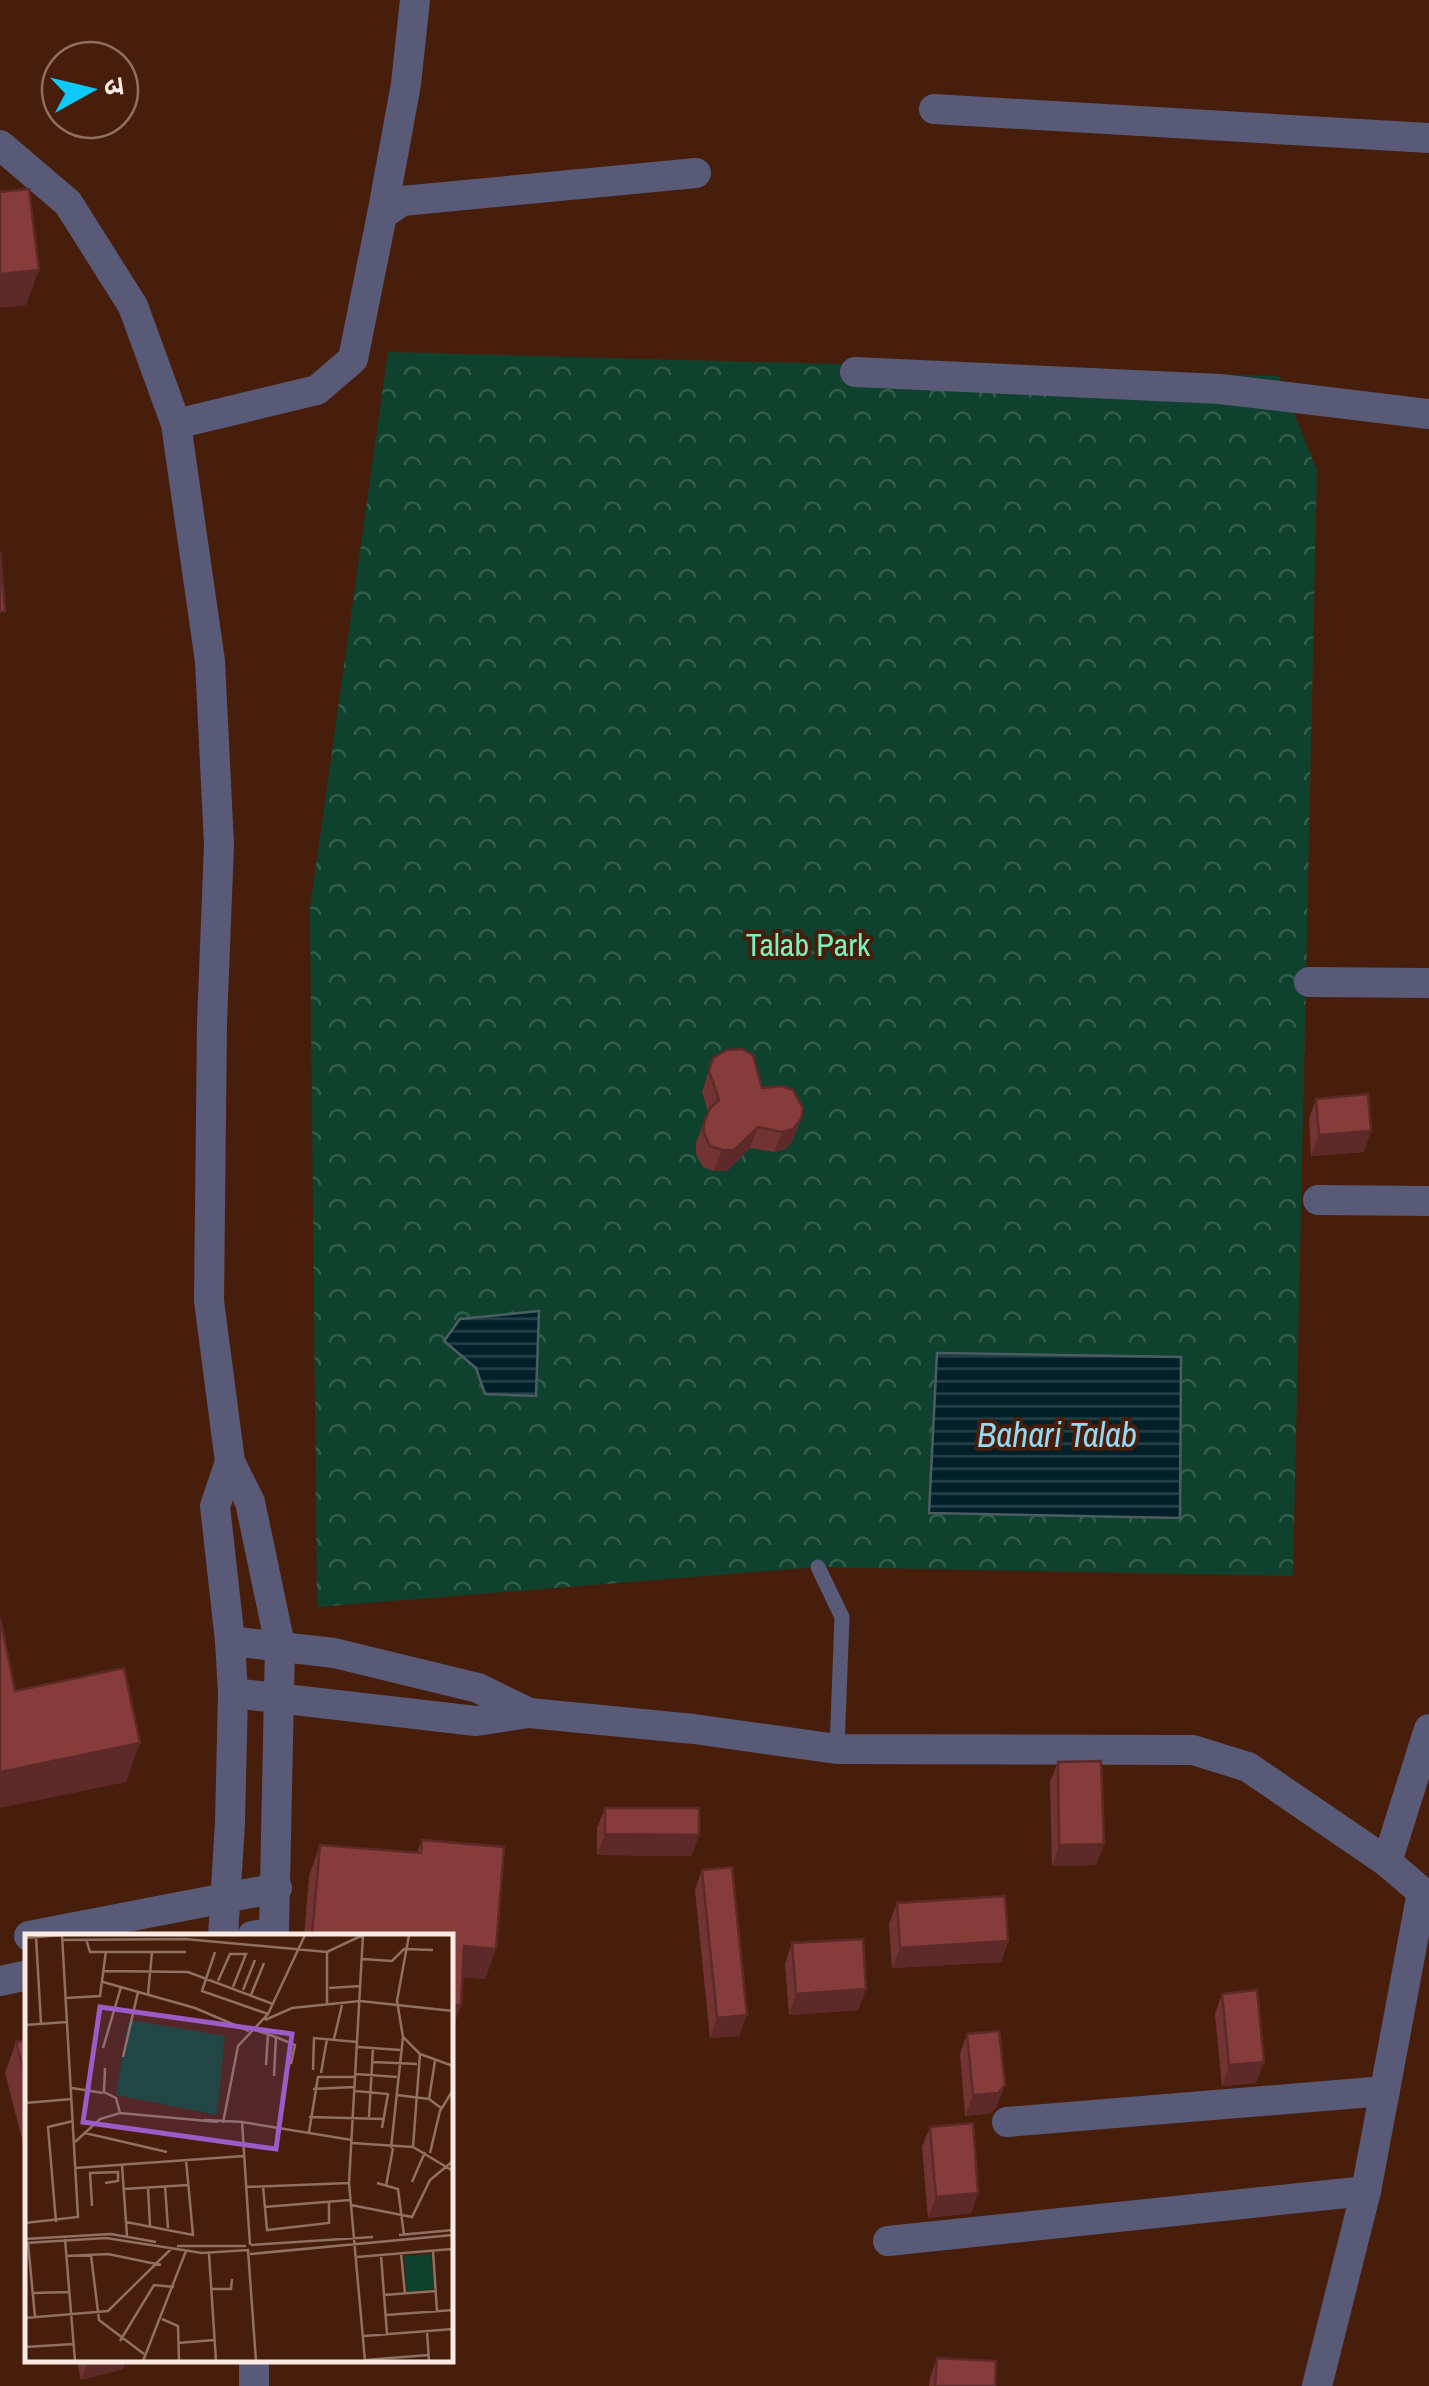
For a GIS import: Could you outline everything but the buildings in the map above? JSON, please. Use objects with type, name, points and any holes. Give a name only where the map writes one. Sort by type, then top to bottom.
[{"type":"street","points":[[176,424],[316,390],[353,359],[406,84],[415,0]]},
{"type":"street","points":[[934,108],[1429,138]]},
{"type":"street","points":[[0,144],[68,203],[133,306],[176,424],[211,680],[219,845],[208,1301],[230,1462],[250,1502],[280,1644],[277,1888],[266,1934]]},
{"type":"street","points":[[382,215],[402,201],[696,173]]},
{"type":"street","points":[[855,372],[1220,389],[1429,414]]},
{"type":"street","points":[[1308,982],[1429,983]]},
{"type":"street","points":[[1318,1200],[1429,1201]]},
{"type":"street","points":[[223,1934],[232,1693],[215,1506],[230,1462]]},
{"type":"street","points":[[230,1640],[334,1653],[478,1688],[529,1713]]},
{"type":"street","points":[[232,1693],[476,1721],[529,1713],[694,1729],[837,1750],[1194,1750],[1248,1768],[1386,1862],[1426,1895],[1366,2190],[1317,2386]]},
{"type":"street","points":[[1386,1862],[1429,1729]]},
{"type":"street","points":[[38,1934],[277,1888]]},
{"type":"street","points":[[0,1943],[25,1937]]},
{"type":"street","points":[[0,1981],[25,1977]]},
{"type":"street","points":[[1007,2122],[1384,2091]]},
{"type":"street","points":[[888,2241],[1366,2190]]},
{"type":"lane","points":[[818,1567],[842,1618],[837,1750]]},
{"type":"green space","name":"Talab Park","points":[[388,352],[1279,376],[1317,470],[1293,1576],[818,1567],[317,1607],[310,909]]},
{"type":"water","points":[[539,1311],[536,1396],[485,1394],[476,1368],[444,1341],[460,1319]]},
{"type":"water","name":"Bahari Talab","points":[[937,1353],[1181,1357],[1180,1518],[929,1513]]}]
